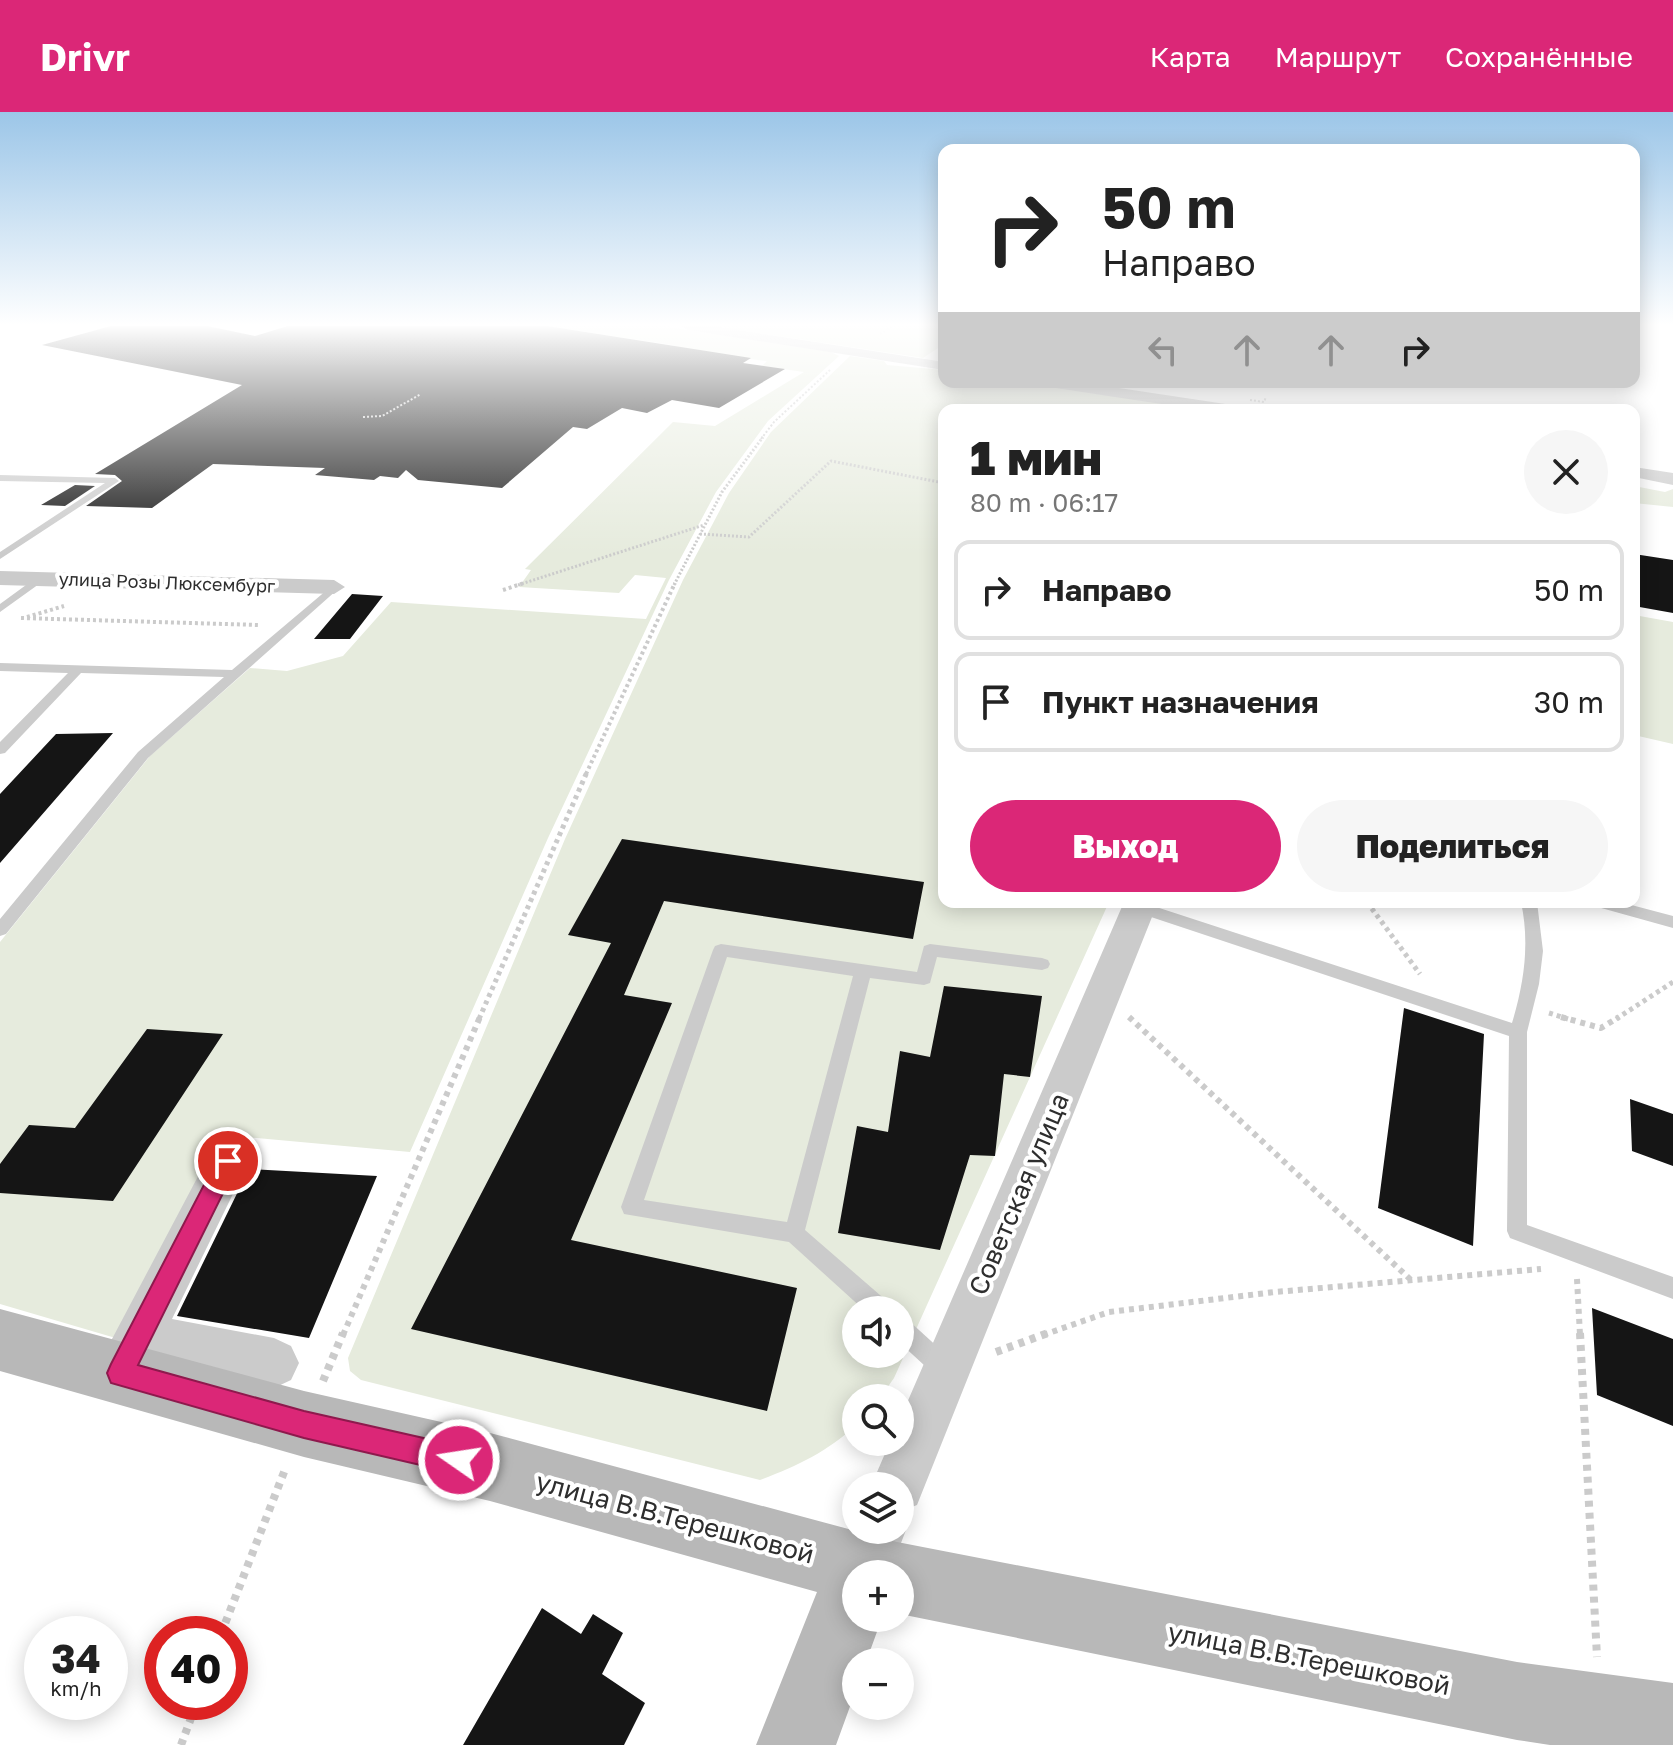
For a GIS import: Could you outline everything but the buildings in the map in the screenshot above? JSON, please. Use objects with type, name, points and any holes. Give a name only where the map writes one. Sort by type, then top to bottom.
[{"type":"street","points":[[1640,473],[1673,479]]},
{"type":"street","name":"улица Розы Люксембург","points":[[0,578],[334,587]]},
{"type":"street","name":"Советская улица","points":[[904,1472],[1138,908]]},
{"type":"street","points":[[228,1161],[130,1355],[274,1363]]},
{"type":"street","name":"улица В.В.Терешковой","points":[[0,1340],[130,1355],[304,1424],[490,1467],[842,1560]]},
{"type":"street","name":"улица В.В.Терешковой","points":[[914,1578],[1519,1715],[1601,1713],[1673,1723]]},
{"type":"street","points":[[796,1745],[846,1632]]},
{"type":"lane","points":[[0,478],[115,481],[0,556]]},
{"type":"lane","points":[[0,609],[41,579]]},
{"type":"lane","points":[[0,930],[143,755],[334,587]]},
{"type":"lane","points":[[0,667],[237,674]]},
{"type":"lane","points":[[0,750],[77,670]]},
{"type":"lane","points":[[1152,908],[1518,1032]]},
{"type":"lane","points":[[1530,908],[1536,936],[1532,987],[1518,1032],[1517,1231],[1673,1288]]},
{"type":"lane","points":[[1622,908],[1673,922]]},
{"type":"lane","points":[[864,1296],[794,1233],[631,1207],[721,950],[924,979],[930,950],[1042,964]]},
{"type":"lane","points":[[794,1233],[863,971]]},
{"type":"lane","points":[[914,1341],[946,1370]]},
{"type":"path","points":[[363,417],[382,416],[406,402]]},
{"type":"path","points":[[228,1616],[304,1424],[558,834],[722,492],[774,422],[795,402]]},
{"type":"path","points":[[700,534],[749,537],[831,461],[938,482]]},
{"type":"path","points":[[503,590],[705,525]]},
{"type":"path","points":[[11,618],[291,626]]},
{"type":"path","points":[[1371,908],[1446,1010]]},
{"type":"path","points":[[1526,1006],[1601,1028],[1673,982]]},
{"type":"path","points":[[1103,993],[1412,1281]]},
{"type":"path","points":[[946,1370],[1109,1312],[1275,1292],[1607,1264]]},
{"type":"path","points":[[1576,1266],[1601,1713]]},
{"type":"path","points":[[181,1745],[190,1720]]},
{"type":"shaded area","points":[[754,402],[789,402],[768,421],[716,492],[669,580],[548,838],[410,1152],[223,1135],[119,1339],[0,1304],[0,942],[150,756],[250,668],[287,671],[343,656],[391,602],[646,619],[666,578],[635,575],[619,593],[519,587],[531,570],[525,569],[673,422],[715,426]]},
{"type":"shaded area","points":[[802,402],[1166,404],[938,404],[938,908],[1106,908],[914,1334],[914,1296],[842,1296],[842,1368],[899,1368],[894,1378],[890,1384],[842,1384],[842,1436],[799,1464],[760,1480],[361,1380],[350,1371],[348,1358],[565,839],[683,580],[729,493],[771,432]]},
{"type":"shaded area","points":[[1640,487],[1665,492],[1673,489],[1673,507],[1640,504]]},
{"type":"shaded area","points":[[1640,616],[1673,622],[1673,744],[1640,736]]},
{"type":"route","points":[[228,1161],[120,1373],[304,1424],[459,1460]]}]
